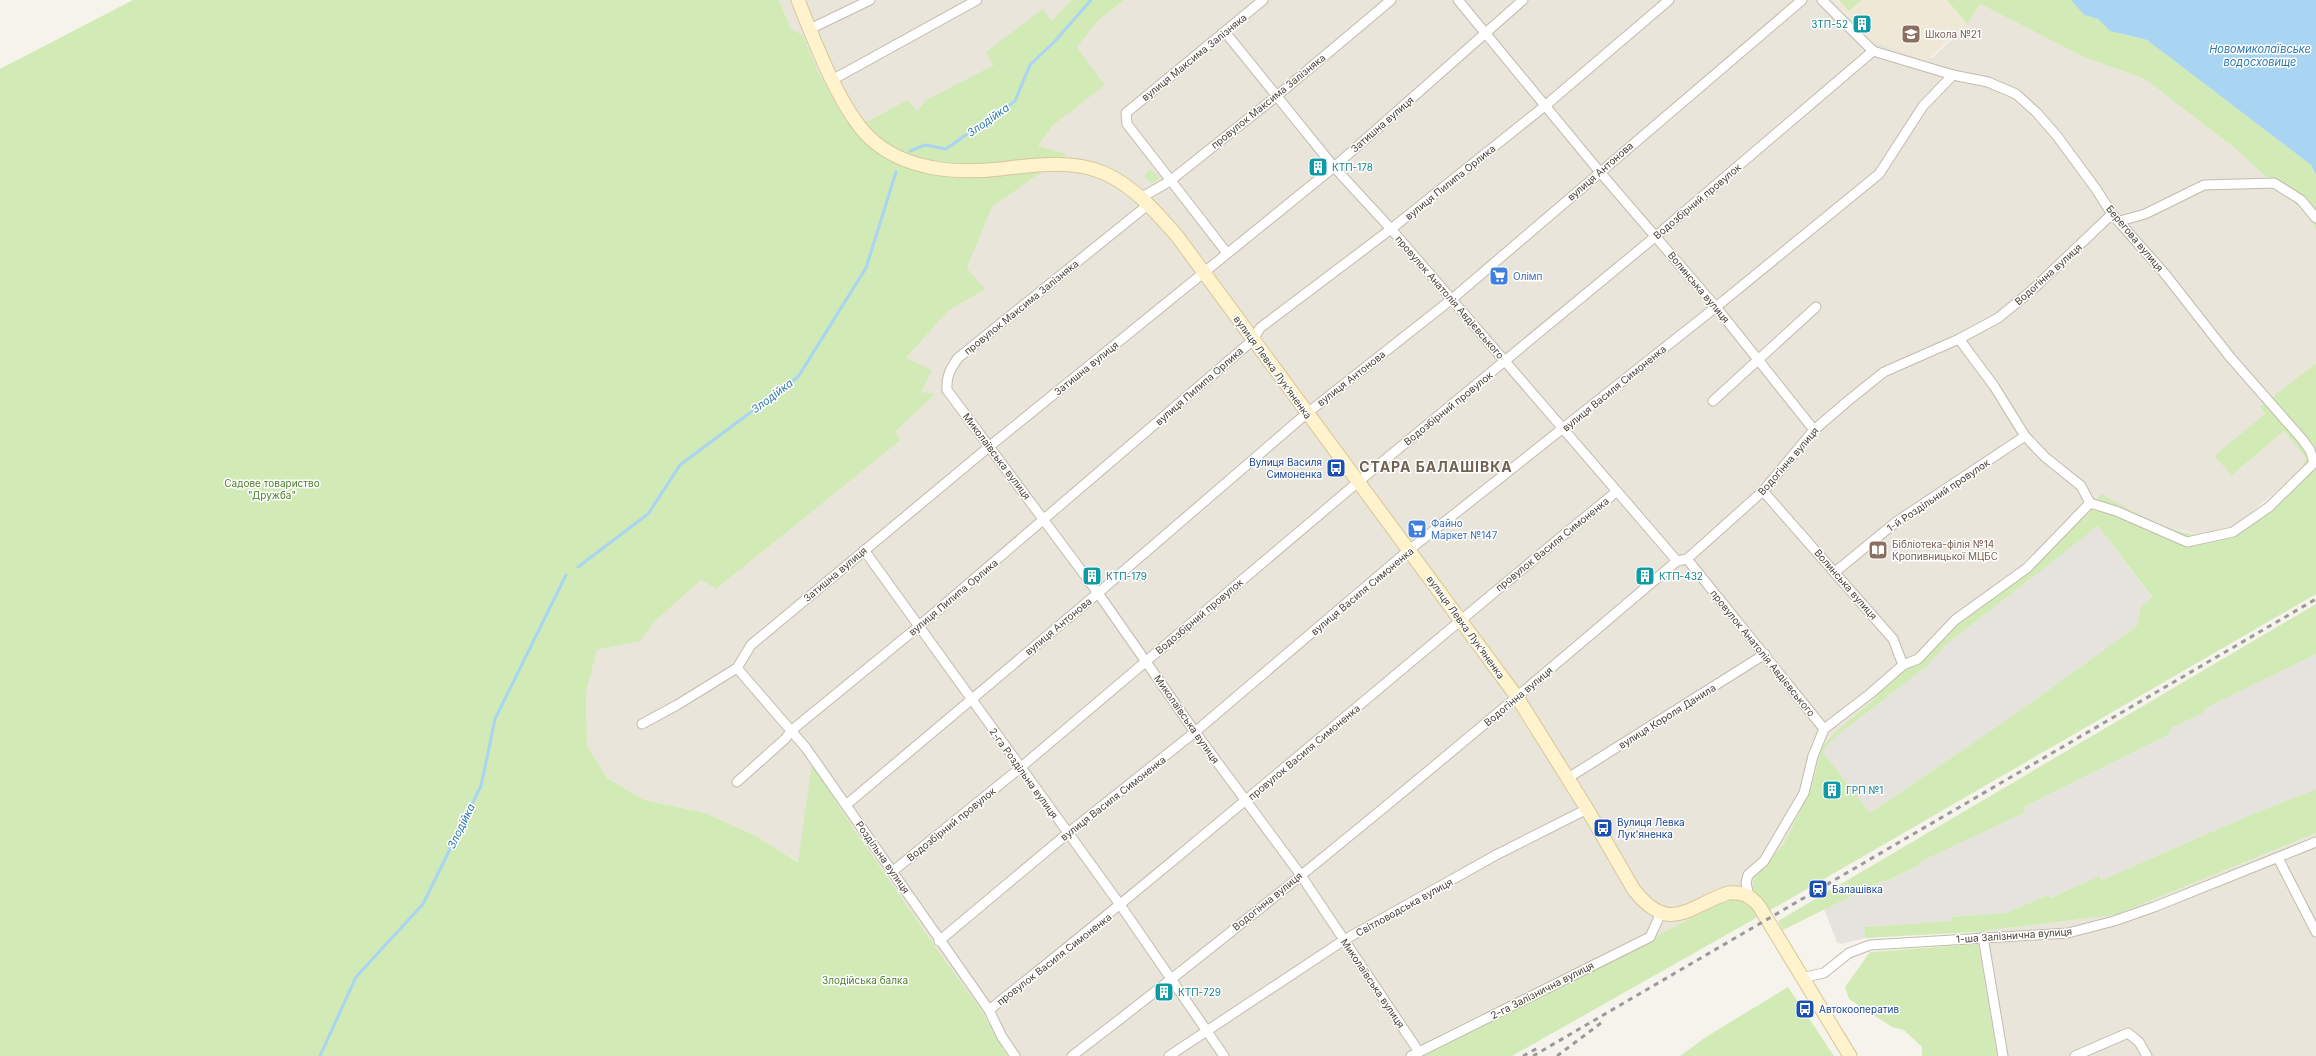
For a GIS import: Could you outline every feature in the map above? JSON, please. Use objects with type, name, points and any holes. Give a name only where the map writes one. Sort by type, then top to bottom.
[{"type":"street","name":"вулиця Левка Лукʼяненка","points":[[798,0],[832,80],[857,123],[871,139],[889,152],[919,166],[957,170],[1061,164],[1103,173],[1122,183],[1146,201],[1203,272],[1306,414],[1461,618],[1517,697],[1587,808],[1634,890],[1655,910]]},
{"type":"street","points":[[810,30],[870,0]]},
{"type":"street","points":[[832,80],[977,0]]},
{"type":"street","name":"вулиця Максима Залізняка","points":[[1170,181],[1127,124],[1126,113],[1263,0]]},
{"type":"street","name":"провулок Максима Залізняка","points":[[947,390],[946,380],[950,368],[958,358],[1170,181],[1278,95],[1391,0]]},
{"type":"street","name":"Волинська вулиця","points":[[1458,0],[1599,171],[1716,307],[1814,430]]},
{"type":"street","name":"Затишна вулиця","points":[[642,724],[677,705],[737,668],[751,645],[990,446],[1334,167],[1523,0]]},
{"type":"street","name":"вулиця Пилипа Орлика","points":[[736,782],[785,739],[792,730],[918,627],[1253,340],[1260,328],[1391,229],[1546,105],[1669,0]]},
{"type":"street","name":"вулиця Антонова","points":[[846,804],[970,698],[1098,593],[1306,414],[1452,299],[1599,171],[1802,0]]},
{"type":"street","points":[[1822,0],[1873,51]]},
{"type":"street","name":"провулок Анатолія Авдієвського","points":[[1225,32],[1278,95],[1334,167],[1452,299],[1616,492],[1677,561]]},
{"type":"street","name":"Берегова вулиця","points":[[1873,51],[1953,75],[1988,82],[2016,94],[2037,113],[2057,136],[2096,189],[2112,214],[2120,221],[2165,274],[2230,357],[2302,439],[2310,450],[2314,464],[2269,507],[2233,532],[2187,542],[2116,511],[2090,503]]},
{"type":"street","name":"Водозбірний провулок","points":[[893,871],[1020,768],[1358,482],[1506,362],[1873,51]]},
{"type":"street","name":"вулиця Василя Симоненка","points":[[939,941],[1068,833],[1195,732],[1409,550],[1716,307],[1880,174],[1923,106],[1953,75]]},
{"type":"street","points":[[1170,181],[1227,253]]},
{"type":"street","points":[[2120,221],[2145,214],[2204,185],[2274,183],[2301,200],[2316,218]]},
{"type":"street","name":"Водогінна вулиця","points":[[1687,560],[1763,491],[1814,430],[1884,372],[1959,339],[1998,318],[2030,292],[2112,214]]},
{"type":"street","points":[[1713,401],[1816,307]]},
{"type":"street","points":[[1749,896],[1746,883],[1748,876],[1764,861],[1804,793],[1813,756],[1824,729],[1871,693],[1903,665],[1918,659],[1955,620],[2027,568],[2090,503],[2081,486],[2045,457],[2024,436],[1994,386],[1959,339]]},
{"type":"street","name":"Миколаївська вулиця","points":[[947,390],[1098,593],[1195,732],[1300,874],[1344,940],[1415,1054]]},
{"type":"street","name":"1-й Роздільний провулок","points":[[1835,572],[1896,522],[2024,436]]},
{"type":"street","name":"Волинська вулиця","points":[[1763,491],[1893,639],[1903,665]]},
{"type":"street","name":"провулок Василя Симоненка","points":[[989,1010],[1121,906],[1461,618],[1616,492]]},
{"type":"street","name":"2-га Роздільна вулиця","points":[[864,550],[918,627],[1121,906],[1224,1056]]},
{"type":"street","points":[[1677,561],[1687,560]]},
{"type":"street","name":"провулок Анатолія Авдієвського","points":[[1687,560],[1765,654],[1824,729]]},
{"type":"street","name":"Водогінна вулиця","points":[[1072,1056],[1172,979],[1517,697],[1677,561]]},
{"type":"street","name":"вулиця Короля Данила","points":[[1568,778],[1765,654]]},
{"type":"street","name":"Роздільна вулиця","points":[[737,668],[792,730],[846,804],[893,871],[939,941],[989,1010],[1002,1037],[1015,1056]]},
{"type":"street","name":"Світловодська вулиця","points":[[1169,1056],[1344,940],[1496,856],[1587,808]]},
{"type":"street","name":"1-ша Залізнична вулиця","points":[[1801,978],[1824,973],[1849,954],[1870,945],[2068,933],[2114,922],[2316,842]]},
{"type":"street","points":[[2278,858],[2316,932]]},
{"type":"street","points":[[1655,910],[1675,915],[1683,914],[1728,892],[1736,892],[1749,896],[1759,906],[1801,978],[1850,1056]]},
{"type":"street","name":"2-га Залізнична вулиця","points":[[1415,1054],[1650,937],[1655,910]]},
{"type":"street","points":[[1983,937],[2003,1056]]},
{"type":"street","points":[[2075,1056],[2128,1033],[2139,1042],[2147,1056]]},
{"type":"shaded area","points":[[779,0],[1072,0],[1051,21],[1043,10],[986,52],[995,65],[926,100],[916,112],[907,100],[868,121],[846,122],[818,72],[803,35],[791,29]]},
{"type":"shaded area","points":[[1124,0],[1833,0],[1871,40],[1932,58],[1964,28],[1980,4],[2084,57],[2145,79],[2237,150],[2300,208],[2312,222],[2316,231],[2316,363],[2260,408],[2265,414],[2232,475],[2284,431],[2306,458],[2300,471],[2231,530],[2206,536],[2161,526],[2100,495],[2029,571],[1916,665],[1901,670],[1874,699],[1832,735],[1822,747],[1811,789],[1783,845],[1754,876],[1756,894],[1744,900],[1726,900],[1423,1056],[1007,1056],[980,1008],[946,962],[843,813],[812,764],[799,862],[752,834],[705,813],[644,800],[607,778],[587,746],[586,693],[597,650],[640,641],[653,623],[701,580],[716,589],[901,440],[895,432],[935,394],[921,393],[906,358],[948,311],[984,289],[967,268],[992,207],[1066,154],[1037,147],[1053,125],[1104,85],[1077,47],[1099,20]]},
{"type":"shaded area","name":"Школа №21","points":[[1833,0],[1947,0],[1967,24],[1926,61],[1871,40]]},
{"type":"shaded area","points":[[2098,526],[2152,598],[2140,608],[2137,626],[2008,719],[1870,813],[1823,752],[1834,738],[1926,667],[1946,645]]},
{"type":"shaded area","points":[[2316,654],[2316,789],[2250,815],[2102,880],[2101,876],[2049,898],[2048,895],[2006,913],[1951,917],[1951,921],[1864,927],[1865,938],[1841,944],[1837,942],[1824,909],[1884,880],[1886,882],[1921,864],[1920,862],[2026,812],[2024,807],[2168,735],[2171,728],[2204,712],[2204,709]]},
{"type":"shaded area","points":[[2316,833],[2316,1056],[1993,1056],[1975,932],[2115,915]]},
{"type":"green space","name":"Садове товариство \"Дружба\"","points":[[133,0],[779,0],[791,29],[803,35],[818,72],[846,122],[868,121],[907,100],[917,111],[926,100],[994,65],[986,52],[1043,9],[1051,21],[1072,0],[1124,0],[1099,20],[1077,47],[1105,85],[1053,125],[1038,146],[1067,154],[992,207],[967,268],[985,289],[948,311],[906,358],[932,370],[921,392],[935,394],[895,432],[901,440],[716,589],[701,580],[653,623],[640,641],[597,650],[586,693],[587,746],[607,778],[644,800],[705,813],[752,834],[798,862],[812,763],[843,813],[946,962],[980,1008],[1007,1056],[0,1056],[0,69]]},
{"type":"green space","points":[[1839,0],[1862,0],[1849,11]]},
{"type":"green space","points":[[1947,0],[2071,0],[2084,15],[2098,19],[2110,31],[2147,40],[2311,165],[2316,175],[2316,231],[2312,222],[2300,208],[2237,150],[2145,79],[2084,57],[1980,4],[1967,24]]},
{"type":"green space","points":[[1150,169],[1160,178],[1152,183],[1144,177]]},
{"type":"green space","points":[[2316,363],[2316,594],[1781,904],[1512,1056],[1423,1056],[1726,900],[1744,900],[1756,894],[1752,888],[1754,876],[1783,845],[1811,789],[1822,747],[1832,735],[1874,699],[1901,670],[1916,665],[1964,617],[2029,571],[2101,494],[2147,518],[2183,532],[2201,535],[2218,535],[2241,523],[2267,502],[2300,471],[2306,458],[2284,431],[2232,475],[2214,456],[2265,414],[2260,407]],"holes":[[[2098,526],[2152,597],[2140,608],[2137,626],[2008,719],[1870,813],[1823,752],[1834,738],[1926,667],[1946,645]]]},
{"type":"green space","points":[[2316,604],[2316,654],[2204,709],[2205,712],[2171,728],[2168,735],[2024,807],[2026,812],[1920,862],[1921,864],[1885,882],[1884,880],[1783,930],[1778,921]]},
{"type":"green space","points":[[2316,789],[2316,833],[2115,915],[1975,932],[1865,938],[1864,927],[1951,921],[1951,917],[2006,913],[2048,895],[2050,898],[2100,876],[2102,880],[2250,815]]},
{"type":"green space","points":[[1978,944],[1997,1056],[1922,1056],[1922,1047],[1904,1030],[1892,1027],[1849,999],[1845,987],[1870,952]]},
{"type":"green space","points":[[1788,987],[1834,1056],[1680,1056],[1706,1037]]},
{"type":"water","name":"Новомиколаївське водосховище","points":[[2071,0],[2316,0],[2316,175],[2311,165],[2147,40],[2110,31],[2098,19],[2084,15]]},
{"type":"waterway","name":"Злодійка","points":[[910,151],[925,145],[946,149],[1015,101],[1030,65],[1056,40],[1091,0]]},
{"type":"waterway","name":"Злодійка","points":[[578,567],[648,514],[680,465],[798,377],[866,268],[896,172]]},
{"type":"waterway","name":"Злодійка","points":[[320,1056],[356,977],[423,904],[481,786],[495,719],[566,575]]},
{"type":"railway","points":[[1533,1056],[2316,599]]},
{"type":"railway","points":[[1557,1056],[1605,1020]]},
{"type":"railway","points":[[1523,1056],[1538,1048]]},
{"type":"place","name":"ЗТП-52","points":[[1862,24]]},
{"type":"place","name":"Школа №21","points":[[1911,34]]},
{"type":"place","name":"КТП-178","points":[[1318,167]]},
{"type":"place","name":"Олімп","points":[[1499,276]]},
{"type":"place","name":"Вулиця Василя Симоненка","points":[[1336,468]]},
{"type":"place","name":"Файно Маркет №147","points":[[1417,529]]},
{"type":"place","name":"Бібліотека-філія №14 Кропивницької МЦБС","points":[[1878,550]]},
{"type":"place","name":"КТП-179","points":[[1092,576]]},
{"type":"place","name":"КТП-432","points":[[1645,576]]},
{"type":"place","name":"ГРП №1","points":[[1832,790]]},
{"type":"place","name":"Вулиця Левка Лук'яненка","points":[[1603,828]]},
{"type":"place","name":"Балашівка","points":[[1818,889]]},
{"type":"place","name":"КТП-729","points":[[1164,992]]},
{"type":"place","name":"Автокооператив","points":[[1805,1009]]},
{"type":"district","name":"СТАРА БАЛАШІВКА","points":[[1436,467]]},
{"type":"park label","name":"Злодійська балка","points":[[865,980]]}]
